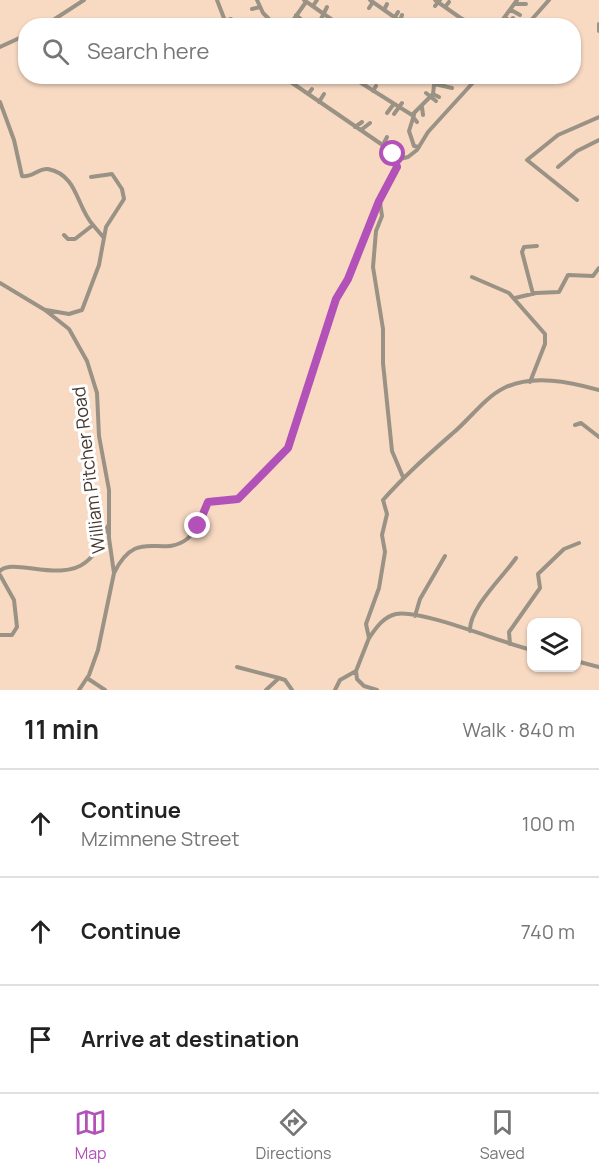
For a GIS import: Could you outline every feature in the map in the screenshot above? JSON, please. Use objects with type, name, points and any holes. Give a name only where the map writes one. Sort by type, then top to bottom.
[{"type":"street","points":[[56,18],[84,0]]},
{"type":"street","points":[[257,0],[270,18]]},
{"type":"street","points":[[313,6],[317,0]]},
{"type":"street","points":[[533,18],[549,0]]},
{"type":"street","points":[[219,1],[225,18]]},
{"type":"street","points":[[294,18],[305,1],[322,16],[329,18]]},
{"type":"street","points":[[437,2],[457,18]]},
{"type":"street","points":[[445,7],[449,2]]},
{"type":"street","points":[[506,18],[516,2],[526,4]]},
{"type":"street","points":[[372,4],[390,12],[395,17],[400,13],[400,18]]},
{"type":"street","points":[[384,10],[387,4]]},
{"type":"street","points":[[252,9],[261,7]]},
{"type":"street","points":[[322,16],[327,7]]},
{"type":"street","points":[[511,10],[520,15]]},
{"type":"street","points":[[296,15],[300,18]]},
{"type":"street","points":[[599,24],[599,31]]},
{"type":"street","points":[[0,47],[18,39]]},
{"type":"street","points":[[114,573],[126,554],[140,546],[178,544],[186,540],[194,532],[208,502],[238,499],[288,448],[336,299],[348,279],[379,201],[397,167],[396,160],[383,145],[294,84]]},
{"type":"street","points":[[419,147],[414,146],[411,139],[410,125],[416,111],[432,96],[435,84]]},
{"type":"street","points":[[444,84],[452,88]]},
{"type":"street","points":[[396,160],[408,157],[419,147],[428,132],[472,84]]},
{"type":"street","points":[[360,90],[363,85],[398,108],[416,111],[423,115]]},
{"type":"street","points":[[373,92],[376,86]]},
{"type":"street","points":[[308,94],[312,89]]},
{"type":"street","points":[[426,93],[437,99]]},
{"type":"street","points":[[319,102],[324,94]]},
{"type":"street","points":[[376,101],[380,97]]},
{"type":"street","points":[[0,102],[14,140],[22,176],[26,177],[42,169],[68,179],[84,215],[104,239]]},
{"type":"street","points":[[394,114],[402,103]]},
{"type":"street","points":[[387,113],[393,105]]},
{"type":"street","points":[[416,111],[417,122]]},
{"type":"street","points":[[577,200],[527,160],[558,135],[599,117]]},
{"type":"street","points":[[355,127],[362,122]]},
{"type":"street","points":[[361,130],[370,123]]},
{"type":"street","points":[[383,145],[387,137]]},
{"type":"street","points":[[558,167],[577,151],[599,140]]},
{"type":"street","points":[[45,310],[69,314],[82,310],[93,284],[109,221],[124,195],[110,173],[92,177]]},
{"type":"street","points":[[379,201],[382,216],[376,231],[373,267],[383,329],[383,363],[392,451],[403,477]]},
{"type":"street","points":[[64,235],[68,239],[75,239],[93,225]]},
{"type":"street","points":[[532,294],[522,250],[525,247],[537,246]]},
{"type":"street","points":[[515,298],[559,292],[569,274],[593,276],[599,268]]},
{"type":"street","points":[[472,277],[509,293],[545,334],[545,344],[530,381]]},
{"type":"street","name":"William Pitcher Road","points":[[0,283],[45,310],[69,329],[87,361],[97,393],[99,436],[109,490],[109,525],[114,573],[98,650],[87,678],[79,690]]},
{"type":"street","points":[[369,638],[366,624],[379,588],[385,552],[382,535],[387,514],[383,500],[403,477],[483,404],[504,388],[530,381],[573,383],[599,390]]},
{"type":"street","points":[[575,425],[581,423],[599,437]]},
{"type":"street","points":[[0,635],[12,635],[17,627],[14,600],[0,573],[9,566],[58,572],[77,568],[87,562],[97,549],[109,525]]},
{"type":"street","points":[[510,644],[509,633],[540,588],[538,574],[564,549],[579,543]]},
{"type":"street","points":[[415,616],[420,599],[445,556]]},
{"type":"street","points":[[470,631],[470,624],[481,604],[516,558]]},
{"type":"street","points":[[377,690],[360,684],[356,671],[369,638],[376,627],[396,614],[415,616],[527,649]]},
{"type":"street","points":[[366,624],[376,627]]},
{"type":"street","points":[[581,662],[599,667]]},
{"type":"street","points":[[237,667],[285,680],[292,690]]},
{"type":"street","points":[[335,690],[340,680],[356,671]]},
{"type":"street","points":[[87,678],[105,690]]},
{"type":"street","points":[[266,690],[279,678]]},
{"type":"route","points":[[198,526],[208,502],[216,500],[228,502],[238,499],[288,448],[336,299],[348,279],[379,201],[397,167],[393,154]]}]
